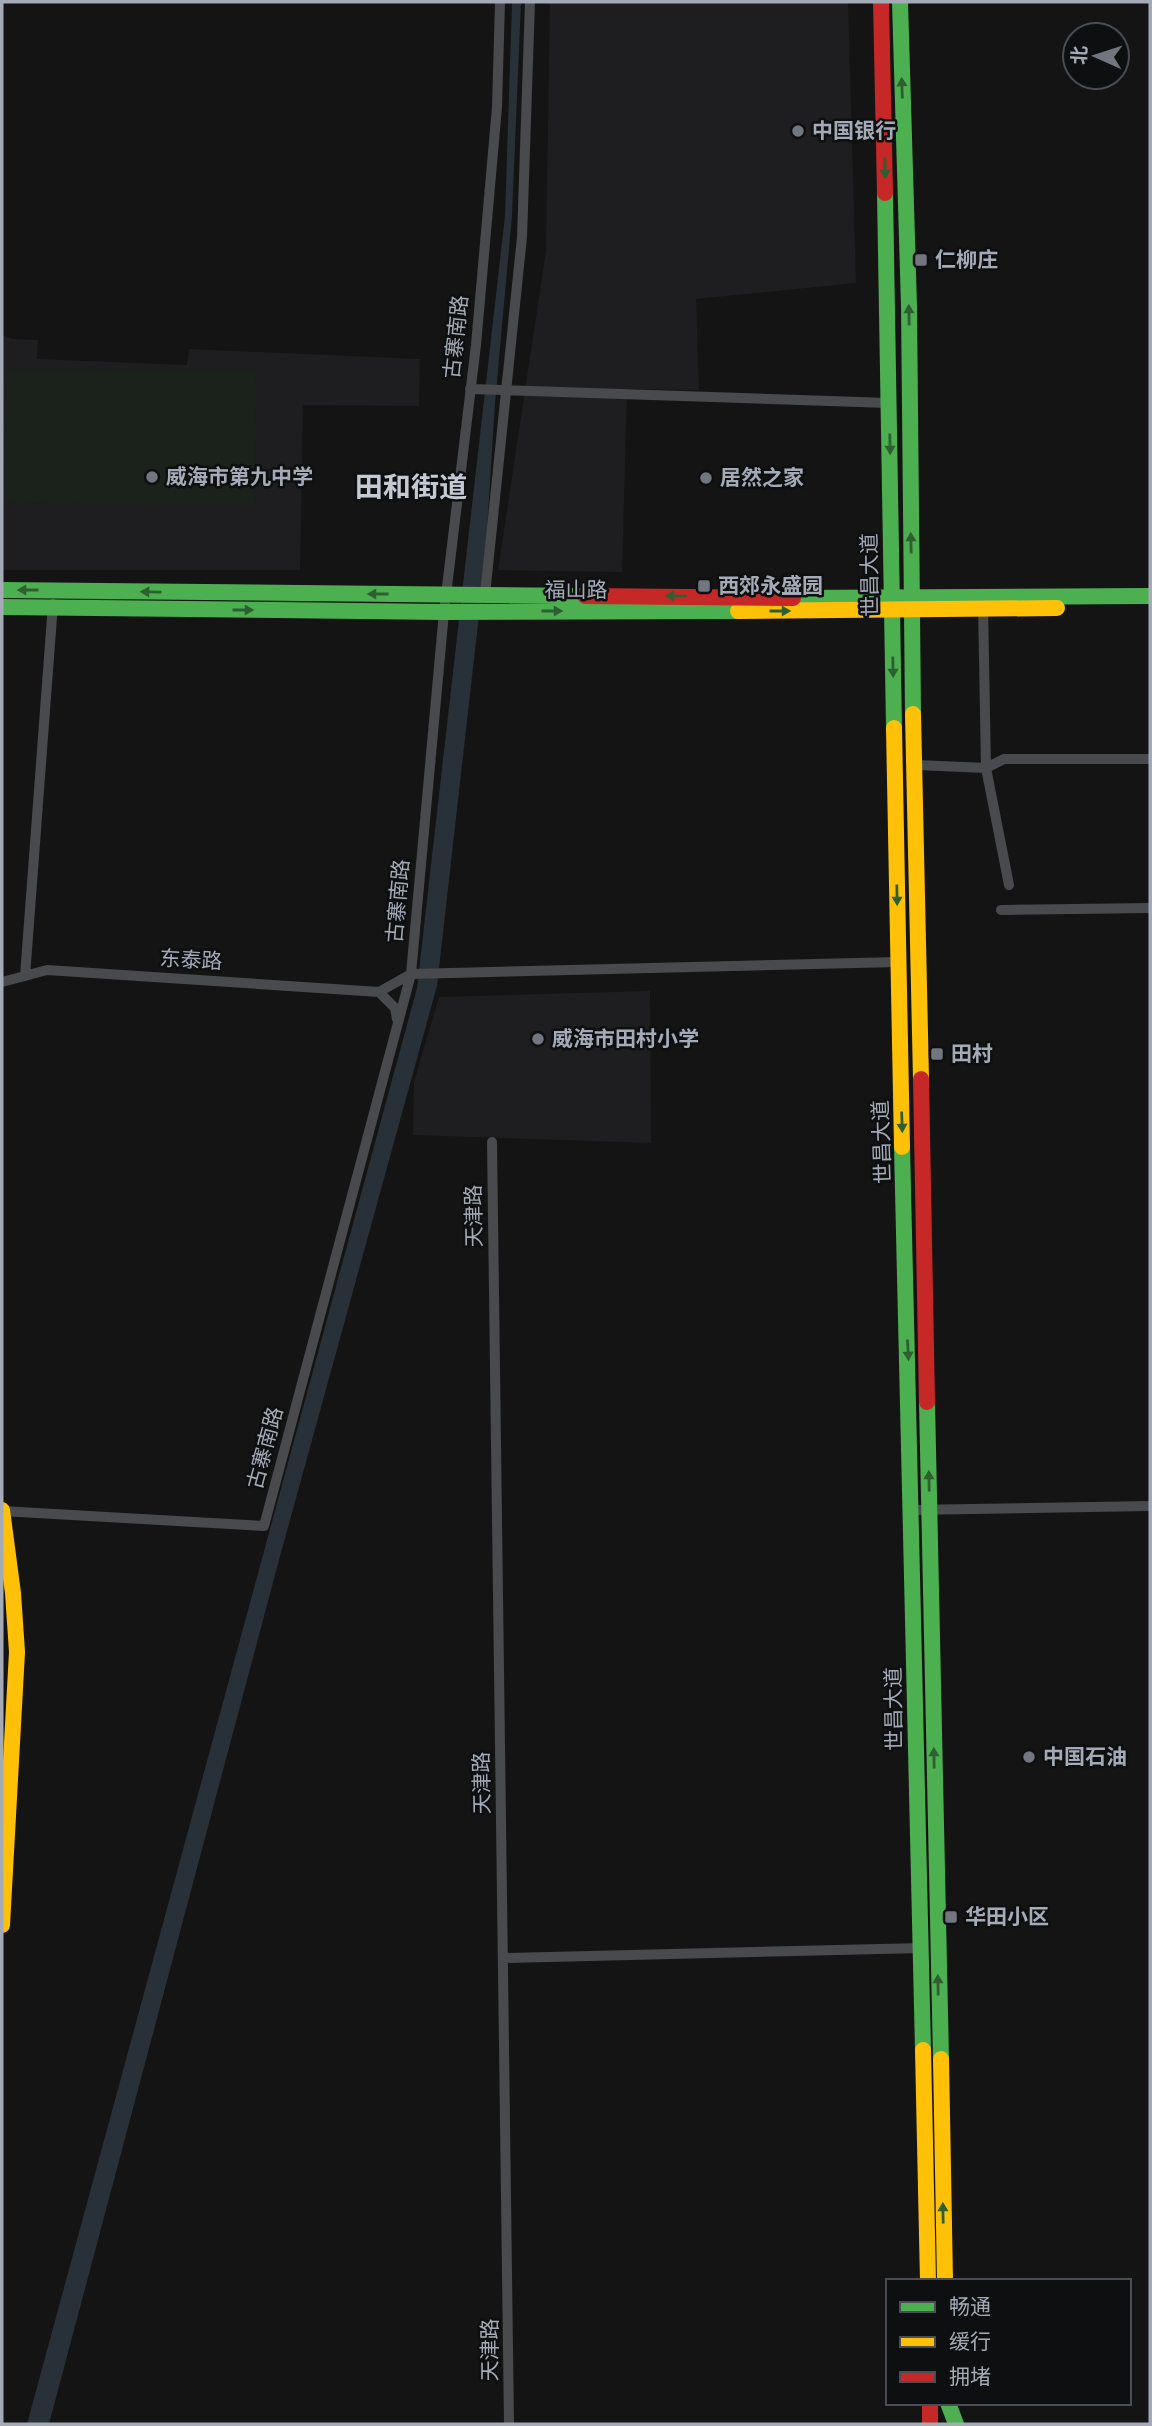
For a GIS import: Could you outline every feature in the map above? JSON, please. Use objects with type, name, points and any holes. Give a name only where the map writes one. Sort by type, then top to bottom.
[{"type":"main road","name":"世昌大道","points":[[881,2],[911,1510],[945,2279]]},
{"type":"main road","name":"世昌大道","points":[[900,2],[909,313],[912,605],[930,1510],[928,2279]]},
{"type":"main road","points":[[2,590],[450,594],[484,603]]},
{"type":"main road","points":[[2,607],[448,612],[484,603],[912,605],[1150,596]]},
{"type":"main road","points":[[983,603],[1150,606]]},
{"type":"main road","points":[[2,1511],[13,1593],[17,1652],[2,1925]]},
{"type":"main road","points":[[925,2424],[930,2405]]},
{"type":"main road","points":[[930,2405],[930,2424]]},
{"type":"main road","points":[[948,2405],[948,2424]]},
{"type":"main road","points":[[949,2405],[956,2424]]},
{"type":"street","name":"古寨南路","points":[[2,1511],[264,1526],[398,1022],[414,974],[448,612],[475,390],[477,332],[497,107],[500,2]]},
{"type":"street","points":[[484,603],[502,391],[522,237],[530,2]]},
{"type":"street","points":[[475,390],[889,403]]},
{"type":"street","points":[[25,975],[54,590]]},
{"type":"street","points":[[983,603],[986,768],[1009,885]]},
{"type":"street","points":[[916,765],[986,768],[1004,759],[1150,759]]},
{"type":"street","points":[[1001,910],[1150,908]]},
{"type":"street","points":[[398,1022],[395,1008],[379,992],[414,974],[898,962]]},
{"type":"street","name":"东泰路","points":[[2,982],[47,971],[379,992]]},
{"type":"street","name":"天津路","points":[[492,1142],[509,2424]]},
{"type":"street","points":[[911,1510],[1150,1506]]},
{"type":"street","points":[[503,1958],[930,1948]]},
{"type":"shaded area","points":[[512,2],[521,2],[512,216],[495,403],[485,562],[437,986],[279,1560],[49,2424],[27,2424],[417,988],[505,216]]},
{"type":"shaded area","points":[[550,2],[848,2],[856,283],[696,299],[699,390],[627,389],[622,572],[498,570],[546,251]]},
{"type":"shaded area","name":"威海市第九中学","points":[[2,335],[12,339],[38,340],[37,359],[187,365],[189,349],[420,359],[419,406],[303,405],[300,570],[2,570]]},
{"type":"shaded area","points":[[7,369],[256,372],[254,505],[5,503]]},
{"type":"shaded area","name":"威海市田村小学","points":[[650,991],[651,1143],[413,1135],[414,1082],[439,997]]},
{"type":"traffic: fast","points":[[900,2],[909,306],[913,714]]},
{"type":"traffic: fast","points":[[885,193],[894,728]]},
{"type":"traffic: fast","points":[[2,590],[585,596]]},
{"type":"traffic: fast","points":[[793,598],[1150,596]]},
{"type":"traffic: fast","points":[[2,607],[444,612],[738,611]]},
{"type":"traffic: fast","points":[[902,1147],[923,2050]]},
{"type":"traffic: fast","points":[[927,1402],[941,2059]]},
{"type":"traffic: fast","points":[[949,2405],[956,2424]]},
{"type":"traffic: slow","points":[[738,611],[1057,608]]},
{"type":"traffic: slow","points":[[913,714],[921,1079]]},
{"type":"traffic: slow","points":[[894,728],[902,1147]]},
{"type":"traffic: slow","points":[[2,1510],[13,1593],[17,1652],[2,1925]]},
{"type":"traffic: slow","points":[[923,2050],[928,2279]]},
{"type":"traffic: slow","points":[[941,2059],[945,2279]]},
{"type":"traffic: jam","points":[[881,2],[885,193]]},
{"type":"traffic: jam","points":[[585,596],[793,598]]},
{"type":"traffic: jam","points":[[921,1079],[927,1402]]},
{"type":"traffic: jam","points":[[930,2405],[930,2424]]},
{"type":"place","name":"中国银行","points":[[798,131]]},
{"type":"place","name":"仁柳庄","points":[[921,260]]},
{"type":"place","name":"威海市第九中学","points":[[152,477]]},
{"type":"place","name":"居然之家","points":[[706,478]]},
{"type":"place","name":"西郊永盛园","points":[[704,586]]},
{"type":"place","name":"威海市田村小学","points":[[538,1039]]},
{"type":"place","name":"田村","points":[[937,1054]]},
{"type":"place","name":"中国石油","points":[[1029,1757]]},
{"type":"place","name":"华田小区","points":[[951,1917]]},
{"type":"district","name":"田和街道","points":[[411,487]]}]
